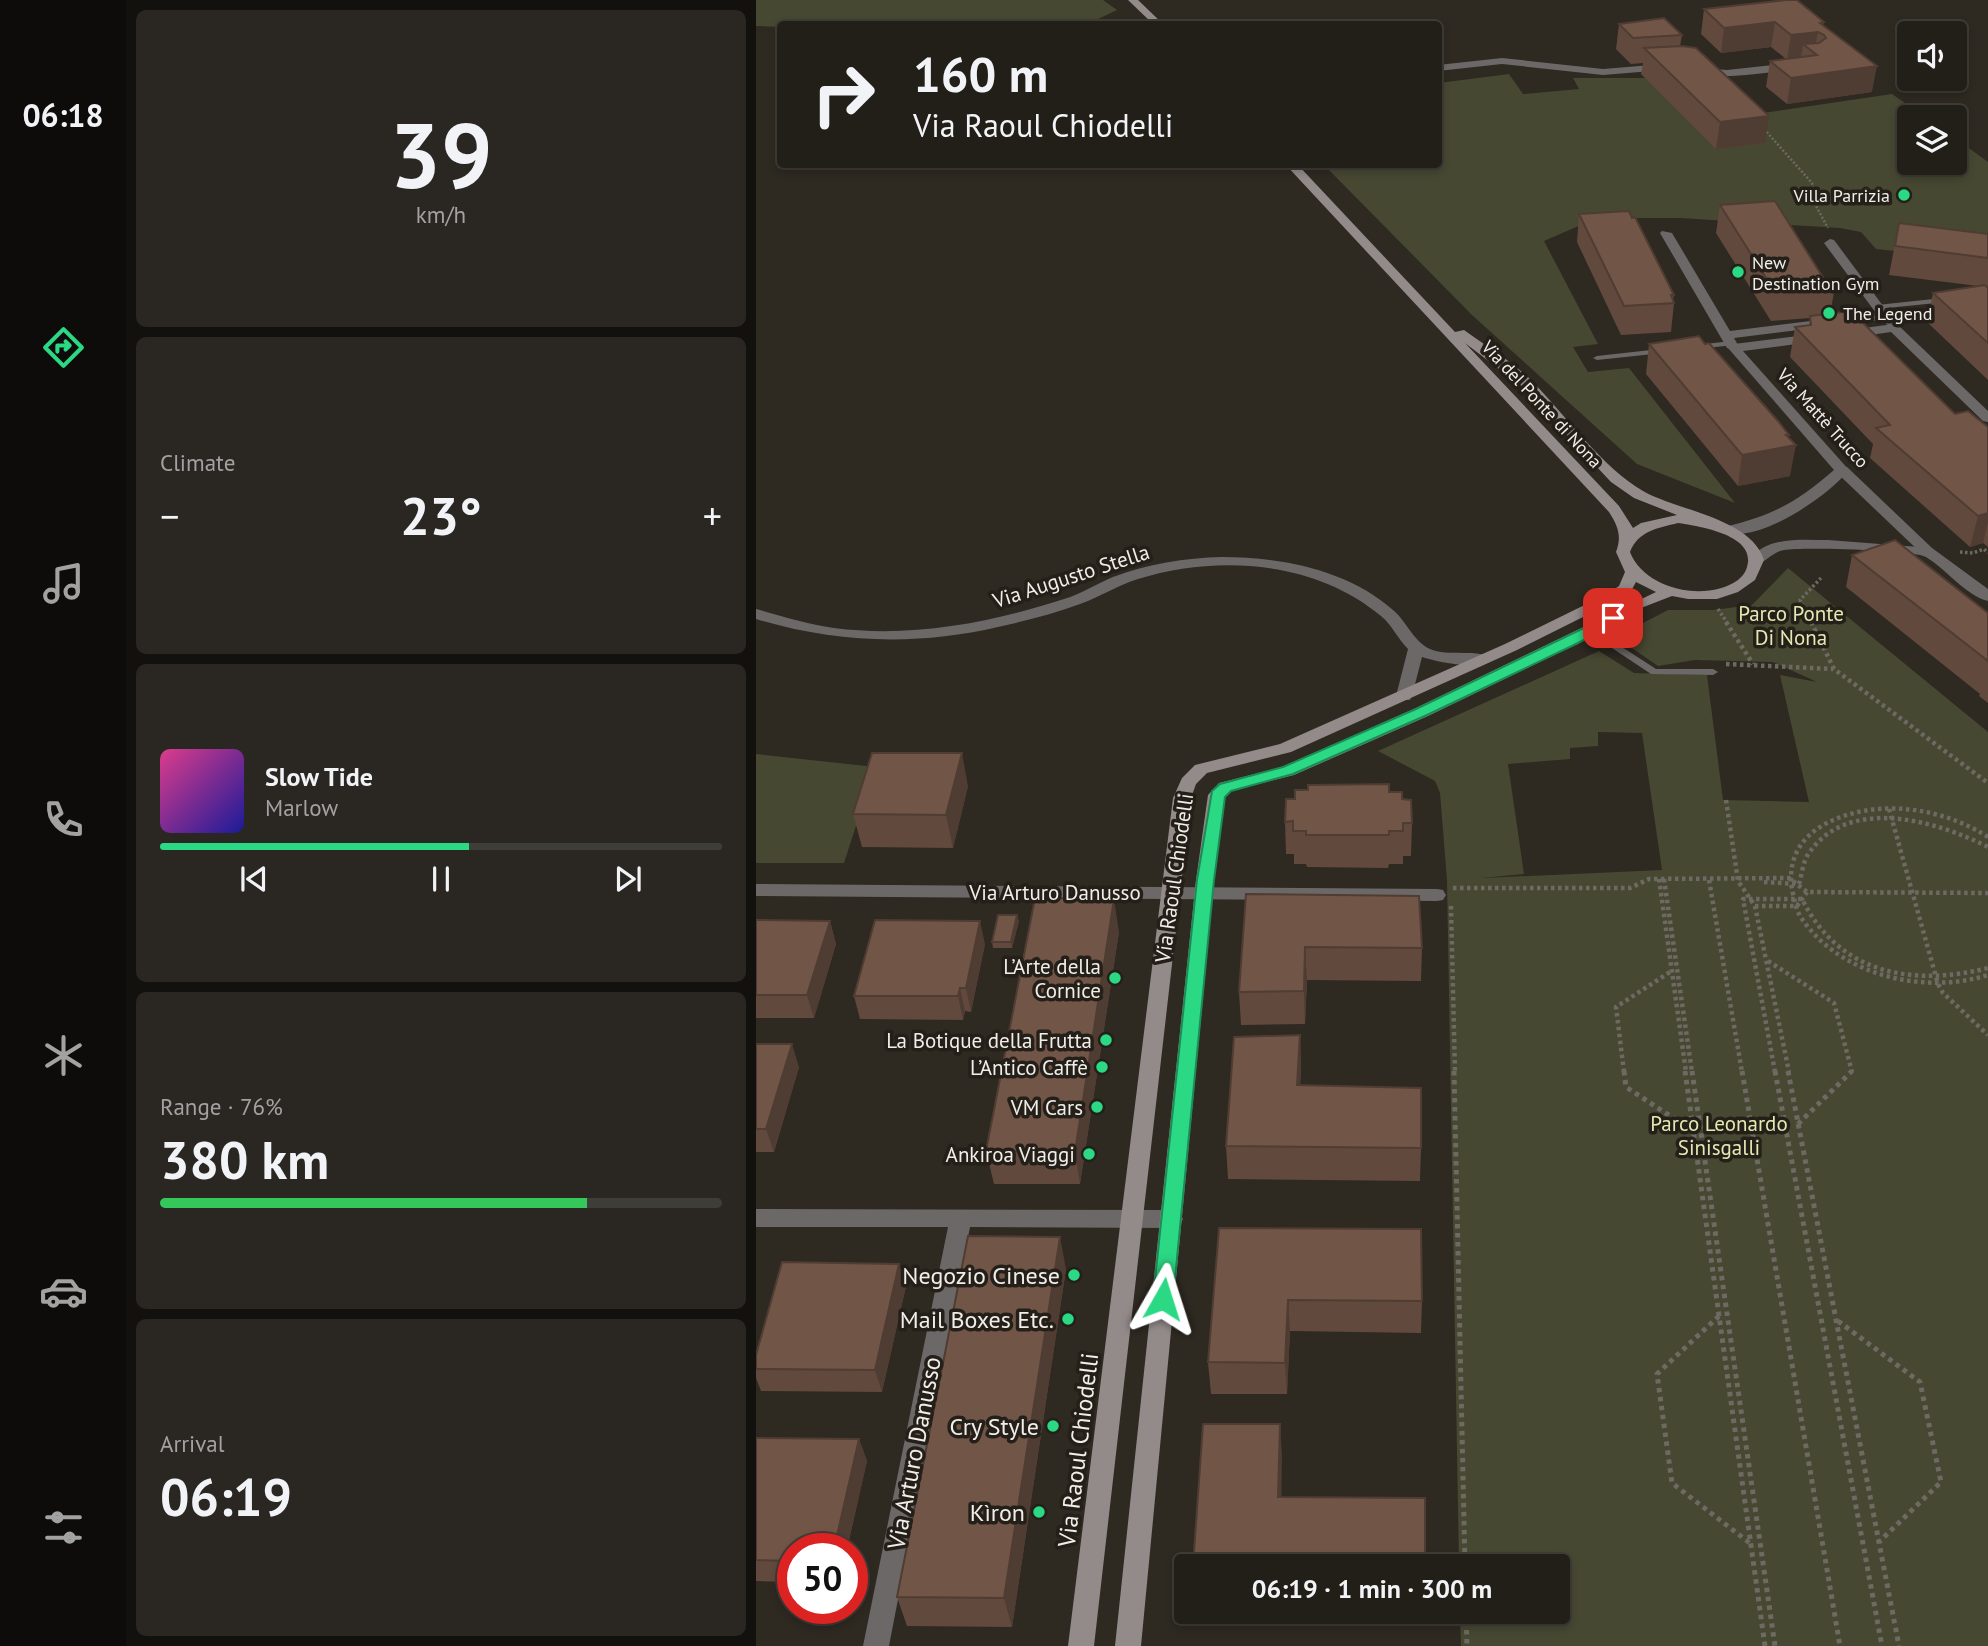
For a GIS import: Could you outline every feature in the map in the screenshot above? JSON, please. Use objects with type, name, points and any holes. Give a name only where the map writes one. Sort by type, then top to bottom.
[{"type":"main road","points":[[1133,0],[1155,21]]},
{"type":"main road","name":"Via del Ponte di Nona","points":[[1294,168],[1618,514],[1626,526],[1626,542]]},
{"type":"main road","name":"Via del Ponte di Nona","points":[[1416,299],[1525,382],[1616,479],[1639,495],[1714,524]]},
{"type":"main road","points":[[1687,520],[1714,524],[1730,530],[1752,549],[1756,560],[1748,580],[1722,593],[1686,595],[1668,592],[1647,584],[1632,573],[1625,562],[1623,552],[1626,542],[1646,526],[1661,521],[1687,520]]},
{"type":"main road","name":"Via Raoul Chiodelli","points":[[1081,1646],[1182,798],[1193,775],[1216,764],[1254,758],[1285,748],[1404,696],[1612,597],[1626,588],[1632,573]]},
{"type":"main road","name":"Via Raoul Chiodelli","points":[[1128,1646],[1204,893],[1213,807],[1217,795],[1225,787],[1302,765],[1422,712],[1591,630],[1636,605],[1668,592]]},
{"type":"street","points":[[1442,68],[1502,61],[1602,72],[1673,66]]},
{"type":"street","points":[[1689,67],[1714,77],[1802,64]]},
{"type":"street","name":"Via Mattè Trucco","points":[[1666,233],[1731,342],[1842,470],[1927,551],[1988,596]]},
{"type":"street","points":[[1831,239],[1880,312],[1894,328],[1988,418]]},
{"type":"street","points":[[1731,342],[1880,312]]},
{"type":"street","points":[[1731,342],[1894,328]]},
{"type":"street","points":[[1730,530],[1761,526],[1784,515],[1842,470]]},
{"type":"street","points":[[1756,560],[1766,550],[1786,545],[1828,544],[1927,551]]},
{"type":"street","name":"Via Augusto Stella","points":[[756,614],[782,624],[825,632],[877,636],[964,631],[1019,619],[1163,567],[1239,561],[1313,573],[1351,589],[1388,613],[1416,648]]},
{"type":"street","points":[[1404,696],[1416,648],[1436,656],[1484,659]]},
{"type":"street","name":"Via Arturo Danusso","points":[[756,890],[1444,892]]},
{"type":"street","points":[[756,1218],[1172,1219]]},
{"type":"street","name":"Via Arturo Danusso","points":[[876,1646],[961,1218]]},
{"type":"lane","points":[[1880,312],[1953,299]]},
{"type":"lane","points":[[1686,348],[1731,342]]},
{"type":"lane","points":[[1597,358],[1673,350]]},
{"type":"lane","points":[[1591,630],[1654,672],[1713,672]]},
{"type":"path","points":[[1760,125],[1812,184],[1815,204],[1831,239]]},
{"type":"path","points":[[1960,552],[1973,553],[1984,549],[1988,553]]},
{"type":"path","points":[[1821,578],[1800,600],[1834,669],[1988,783]]},
{"type":"path","points":[[1714,603],[1753,664]]},
{"type":"path","points":[[1726,800],[1738,881],[1755,906],[1767,960],[1899,1646]]},
{"type":"path","points":[[1889,809],[1937,981],[1943,993],[1988,1035]]},
{"type":"path","points":[[1988,837],[1944,816],[1889,809],[1866,810],[1833,818],[1806,836],[1790,860],[1790,881],[1798,899],[1828,940],[1858,958],[1937,981],[1988,968]]},
{"type":"path","points":[[1799,884],[1806,856],[1820,839],[1843,826],[1891,817],[1948,827],[1988,847]]},
{"type":"path","points":[[1465,1554],[1444,892],[1630,888],[1649,879],[1661,879],[1790,881],[1799,884],[1807,892]]},
{"type":"path","points":[[1661,879],[1670,972],[1765,1646]]},
{"type":"path","points":[[1661,879],[1775,1646]]},
{"type":"path","points":[[1709,880],[1840,1646]]},
{"type":"path","points":[[1882,1646],[1743,899],[1798,899],[1807,892],[1988,894]]},
{"type":"path","points":[[1798,899],[1800,917],[1823,943],[1857,964],[1896,978],[1937,981],[1980,979],[1988,975]]},
{"type":"path","points":[[1755,906],[1797,906]]},
{"type":"path","points":[[1767,960],[1834,1003],[1852,1072],[1798,1124]]},
{"type":"path","points":[[1670,972],[1616,1007],[1626,1087],[1693,1131]]},
{"type":"path","points":[[1719,1315],[1657,1374],[1672,1483],[1752,1545]]},
{"type":"path","points":[[1837,1320],[1920,1382],[1941,1482],[1878,1542]]},
{"type":"path","points":[[1466,1624],[1466,1646]]},
{"type":"green space","points":[[756,0],[1103,0],[1117,10],[1094,21],[777,21],[777,27],[756,26]]},
{"type":"green space","points":[[1509,74],[1523,94],[1579,89],[1573,78],[1645,78],[1750,115],[1892,94],[1908,105],[1897,105],[1897,175],[1967,175],[1967,147],[1988,162],[1988,261],[1876,249],[1861,232],[1840,228],[1680,218],[1597,218],[1544,241],[1598,344],[1573,347],[1588,372],[1629,368],[1735,503],[1637,464],[1472,315],[1327,168],[1442,168],[1442,83]]},
{"type":"green space","name":"Parco Leonardo Sinisgalli","points":[[1788,568],[1988,732],[1988,1646],[1461,1646],[1460,1624],[1570,1624],[1570,1554],[1459,1554],[1447,880],[1440,793],[1435,781],[1378,751],[1599,651],[1634,673],[1707,675],[1723,800],[1809,802],[1780,675],[1817,682],[1773,662],[1695,660],[1658,666],[1616,637],[1668,610],[1713,610],[1752,605]],"holes":[[[1598,732],[1642,733],[1662,870],[1482,878],[1524,874],[1508,764],[1570,759],[1570,748],[1598,746]]]},
{"type":"green space","points":[[756,754],[875,767],[844,863],[756,863]]},
{"type":"building","points":[[1797,0],[1824,22],[1820,23],[1877,66],[1791,78],[1770,61],[1817,55],[1803,44],[1819,43],[1826,38],[1824,35],[1818,32],[1791,35],[1775,22],[1724,28],[1704,9]]},
{"type":"building","points":[[1664,18],[1682,35],[1633,38],[1619,24]]},
{"type":"building","points":[[1644,48],[1696,48],[1769,116],[1720,122]]},
{"type":"building","points":[[1775,201],[1824,279],[1829,279],[1835,287],[1775,292],[1720,205]]},
{"type":"building","points":[[1629,211],[1632,218],[1635,217],[1674,295],[1671,295],[1674,303],[1624,306],[1579,214]]},
{"type":"building","points":[[1899,223],[1988,234],[1988,258],[1895,246]]},
{"type":"building","points":[[1985,285],[1988,288],[1988,343],[1933,293]]},
{"type":"building","points":[[1851,311],[1955,414],[1968,411],[1988,427],[1988,513],[1978,516],[1876,428],[1890,425],[1795,327],[1811,325],[1810,316]]},
{"type":"building","points":[[1699,336],[1705,344],[1709,343],[1796,445],[1742,455],[1649,344]]},
{"type":"building","points":[[1895,540],[1988,613],[1988,661],[1852,555]]},
{"type":"building","points":[[872,753],[962,753],[946,815],[853,814]]},
{"type":"building","points":[[1389,784],[1389,792],[1402,792],[1402,799],[1411,800],[1412,823],[1403,823],[1403,831],[1389,831],[1389,835],[1306,835],[1306,831],[1293,831],[1293,821],[1285,822],[1286,799],[1295,799],[1295,790],[1308,790],[1308,785]]},
{"type":"building","points":[[1246,894],[1419,896],[1422,948],[1305,947],[1304,991],[1239,992]]},
{"type":"building","points":[[1035,898],[1114,899],[1075,1152],[986,1151]]},
{"type":"building","points":[[998,915],[1017,915],[1011,942],[992,942]]},
{"type":"building","points":[[756,920],[830,921],[807,995],[756,995]]},
{"type":"building","points":[[875,920],[980,921],[966,988],[960,988],[958,996],[854,996]]},
{"type":"building","points":[[1300,1035],[1297,1085],[1421,1088],[1421,1148],[1226,1146],[1234,1037]]},
{"type":"building","points":[[756,1044],[792,1044],[766,1129],[756,1129]]},
{"type":"building","points":[[1219,1228],[1421,1229],[1422,1301],[1288,1300],[1285,1363],[1208,1362]]},
{"type":"building","points":[[968,1236],[1060,1237],[1004,1598],[897,1597]]},
{"type":"building","points":[[782,1262],[899,1264],[875,1370],[756,1369],[756,1355]]},
{"type":"building","points":[[1203,1424],[1280,1424],[1278,1497],[1425,1498],[1425,1554],[1194,1554]]},
{"type":"building","points":[[756,1438],[859,1439],[838,1533],[777,1533],[777,1561],[756,1560]]},
{"type":"place","name":"Villa Parrizia","points":[[1904,195]]},
{"type":"place","name":"New Destination Gym","points":[[1738,272]]},
{"type":"place","name":"The Legend","points":[[1829,313]]},
{"type":"place","name":"L’Arte della Cornice","points":[[1115,978]]},
{"type":"place","name":"La Botique della Frutta","points":[[1106,1040]]},
{"type":"place","name":"L’Antico Caffè","points":[[1102,1067]]},
{"type":"place","name":"VM Cars","points":[[1097,1107]]},
{"type":"place","name":"Ankiroa Viaggi","points":[[1089,1154]]},
{"type":"place","name":"Negozio Cinese","points":[[1074,1275]]},
{"type":"place","name":"Mail Boxes Etc.","points":[[1068,1319]]},
{"type":"place","name":"Cry Style","points":[[1053,1426]]},
{"type":"place","name":"Kìron","points":[[1039,1512]]},
{"type":"route","points":[[1163,1299],[1205,880],[1213,807],[1217,795],[1225,787],[1288,771],[1422,712],[1613,618]]},
{"type":"park label","name":"Parco Ponte Di Nona","points":[[1791,625]]}]
